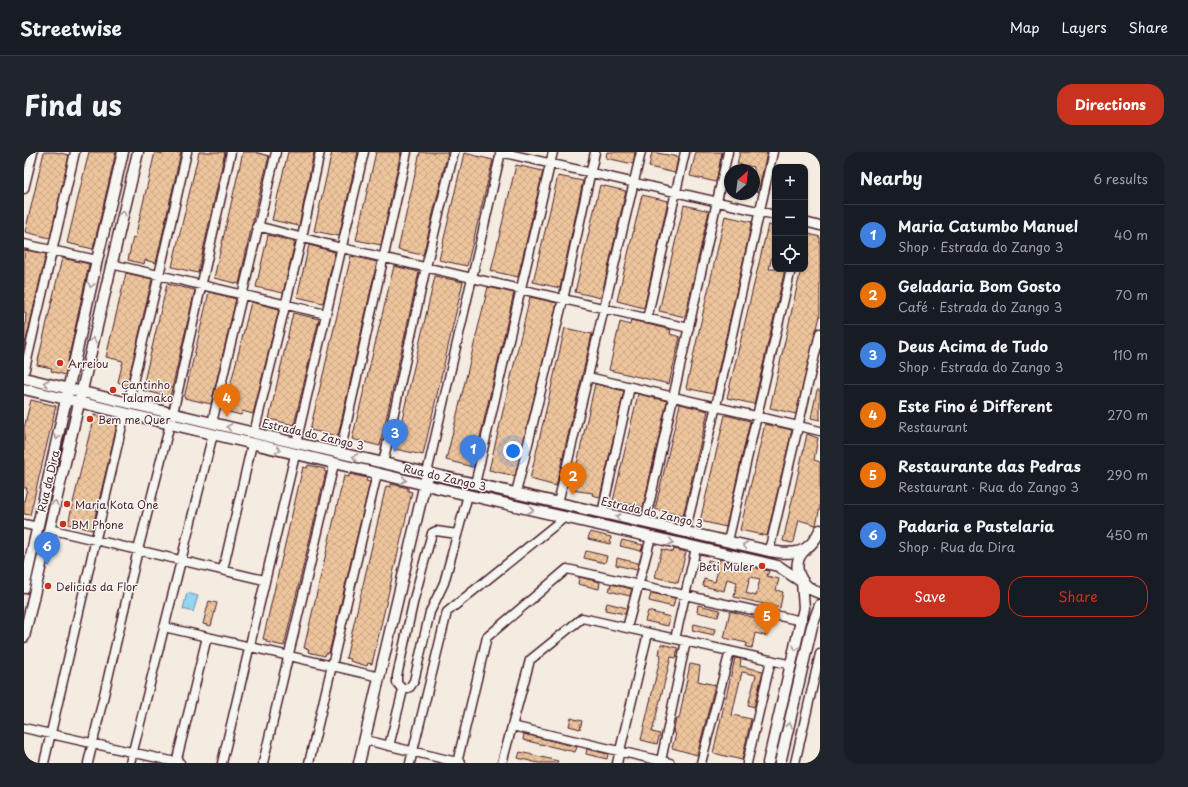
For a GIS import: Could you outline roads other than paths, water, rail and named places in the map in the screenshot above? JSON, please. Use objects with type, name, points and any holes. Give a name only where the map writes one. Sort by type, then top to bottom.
[{"type":"street","points":[[24,190],[33,152]]},
{"type":"street","points":[[24,372],[54,251],[75,152]]},
{"type":"street","name":"Rua da Dira","points":[[24,588],[97,260],[123,152]]},
{"type":"street","name":"Rua da Dira","points":[[24,637],[138,152]]},
{"type":"street","points":[[128,403],[187,152]]},
{"type":"street","points":[[173,413],[231,152]]},
{"type":"street","points":[[212,423],[276,152]]},
{"type":"street","points":[[254,433],[302,237],[320,152]]},
{"type":"street","points":[[296,443],[364,152]]},
{"type":"street","points":[[340,453],[407,152]]},
{"type":"street","points":[[383,463],[426,268],[454,152]]},
{"type":"street","points":[[359,763],[425,485],[500,152],[772,214]]},
{"type":"street","points":[[475,484],[522,290],[552,152]]},
{"type":"street","points":[[516,493],[563,300],[595,152]]},
{"type":"street","points":[[558,503],[605,310],[640,152]]},
{"type":"street","points":[[646,319],[685,152]]},
{"type":"street","points":[[645,523],[728,152]]},
{"type":"street","points":[[685,532],[716,406],[772,152]]},
{"type":"street","points":[[808,223],[820,226]]},
{"type":"street","points":[[258,226],[426,268],[689,328]]},
{"type":"street","points":[[24,244],[97,260]]},
{"type":"street","points":[[111,264],[326,314]]},
{"type":"street","points":[[728,541],[790,272]]},
{"type":"street","points":[[769,551],[820,333]]},
{"type":"street","points":[[588,377],[820,431]]},
{"type":"street","name":"Estrada do Zango 3","points":[[24,378],[296,443],[769,551],[788,554],[820,543]]},
{"type":"street","points":[[602,513],[630,387]]},
{"type":"street","name":"Rua do Zango 3","points":[[24,389],[295,455],[564,518],[696,548],[771,563],[790,573],[807,587],[820,593]]},
{"type":"street","points":[[44,763],[126,413]]},
{"type":"street","points":[[88,763],[138,550],[170,424]]},
{"type":"street","points":[[130,763],[212,434]]},
{"type":"street","points":[[223,570],[252,444]]},
{"type":"street","points":[[222,763],[264,580],[295,455]]},
{"type":"street","points":[[263,763],[334,464]]},
{"type":"street","points":[[310,763],[377,474]]},
{"type":"street","points":[[403,690],[410,687],[414,681],[430,612],[433,604],[442,591],[468,495]]},
{"type":"street","points":[[410,763],[447,612],[564,518]]},
{"type":"street","points":[[24,524],[38,527]]},
{"type":"street","points":[[49,529],[264,580]]},
{"type":"street","points":[[768,763],[792,665],[804,608],[802,582],[798,574],[798,566],[800,558],[820,530]]},
{"type":"street","points":[[403,690],[397,683],[397,676],[414,599],[432,533],[436,531],[457,534]]},
{"type":"street","points":[[627,628],[651,537]]},
{"type":"street","points":[[675,639],[696,548]]},
{"type":"street","points":[[365,740],[459,763],[486,640],[489,635],[567,569],[802,621]]},
{"type":"street","points":[[780,763],[820,605]]},
{"type":"street","points":[[502,763],[528,663],[532,658],[582,618],[792,665]]},
{"type":"street","points":[[164,627],[380,677]]},
{"type":"street","points":[[617,763],[648,633]]},
{"type":"street","points":[[24,728],[178,763],[207,637]]},
{"type":"street","points":[[661,761],[686,641]]},
{"type":"street","points":[[701,763],[730,651]]},
{"type":"street","points":[[795,763],[818,674],[820,654]]},
{"type":"street","points":[[747,763],[771,660]]},
{"type":"street","points":[[389,746],[403,690]]},
{"type":"street","points":[[512,726],[670,763]]},
{"type":"water","points":[[187,593],[198,596],[193,612],[183,609]]},
{"type":"place","name":"Arreiou","points":[[60,363]]},
{"type":"place","name":"Cantinho Talamako","points":[[113,390]]},
{"type":"place","name":"Este Fino é Different","points":[[227,417]]},
{"type":"place","name":"Bem me Quer","points":[[90,419]]},
{"type":"place","name":"Deus Acima de Tudo","points":[[395,452]]},
{"type":"place","name":"Maria Catumbo Manuel","points":[[473,468]]},
{"type":"place","name":"Geladaria Bom Gosto","points":[[573,495]]},
{"type":"place","name":"Maria Kota One","points":[[67,504]]},
{"type":"place","name":"BM Phone","points":[[63,524]]},
{"type":"place","name":"Padaria e Pastelaria","points":[[47,565]]},
{"type":"place","name":"Beti Muler","points":[[762,566]]},
{"type":"place","name":"Delicias da Flor","points":[[48,586]]},
{"type":"place","name":"Restaurante das Pedras","points":[[767,635]]}]
